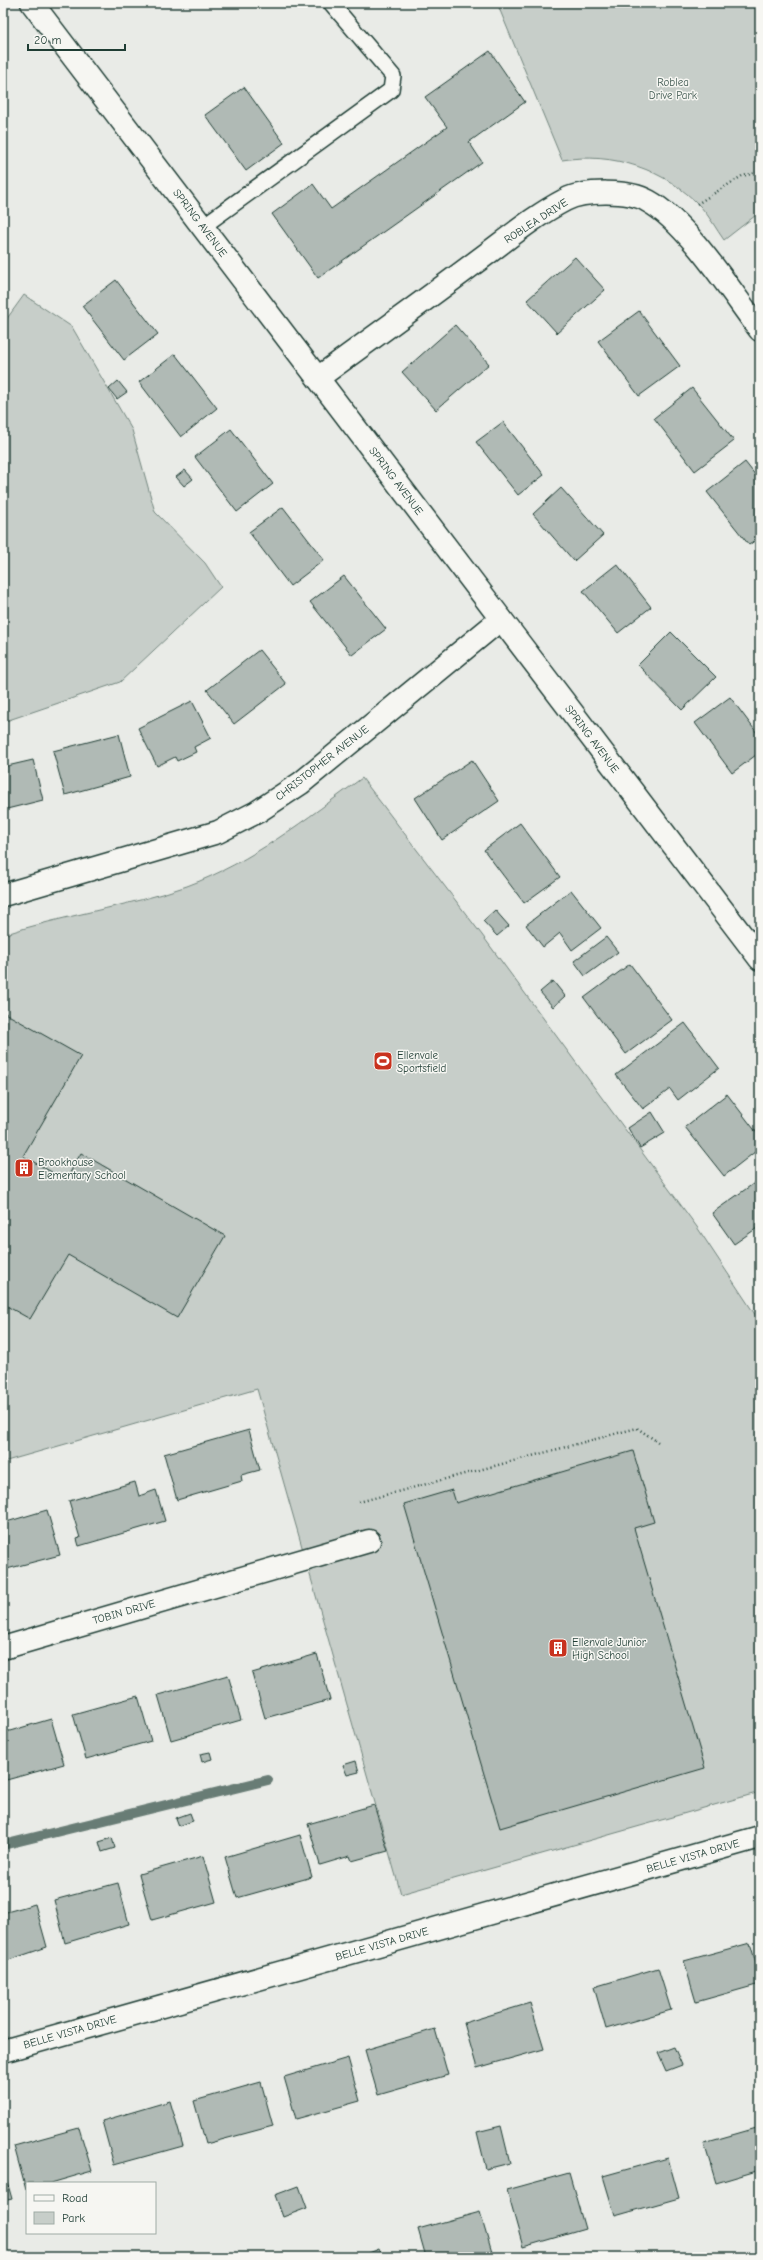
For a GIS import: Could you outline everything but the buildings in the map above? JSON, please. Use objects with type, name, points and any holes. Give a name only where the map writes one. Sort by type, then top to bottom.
[{"type":"street","name":"SPRING AVENUE","points":[[32,3],[760,959]]},
{"type":"street","name":"ROBLEA DRIVE","points":[[318,378],[528,224],[567,199],[597,193],[623,194],[647,200],[674,220],[705,257],[760,330]]},
{"type":"street","name":"CHRISTOPHER AVENUE","points":[[3,895],[218,832],[257,812],[301,783],[501,619]]},
{"type":"street","name":"TOBIN DRIVE","points":[[3,1648],[369,1541]]},
{"type":"street","name":"BELLE VISTA DRIVE","points":[[3,2051],[760,1837]]},
{"type":"lane","points":[[202,227],[391,90],[393,76],[331,3]]},
{"type":"path","points":[[674,220],[742,176],[760,172]]},
{"type":"path","points":[[359,1502],[637,1428],[658,1442]]},
{"type":"green space","name":"Roblea Drive Park","points":[[506,3],[760,3],[760,212],[724,240],[701,207],[671,182],[655,173],[619,161],[581,158],[562,160],[499,8]]},
{"type":"green space","points":[[24,295],[72,327],[132,430],[155,512],[205,563],[221,587],[120,682],[3,722],[3,324]]},
{"type":"green space","points":[[362,778],[482,935],[697,1227],[760,1322],[760,1792],[401,1894],[257,1389],[3,1462],[3,935],[49,922],[141,900],[187,886],[211,876],[234,865],[278,838]]},
{"type":"waterway","points":[[3,1845],[268,1780]]},
{"type":"place","name":"Ellenvale Sportsfield","points":[[383,1061]]},
{"type":"place","name":"Brookhouse Elementary School","points":[[24,1168]]},
{"type":"place","name":"Ellenvale Junior High School","points":[[558,1648]]}]
